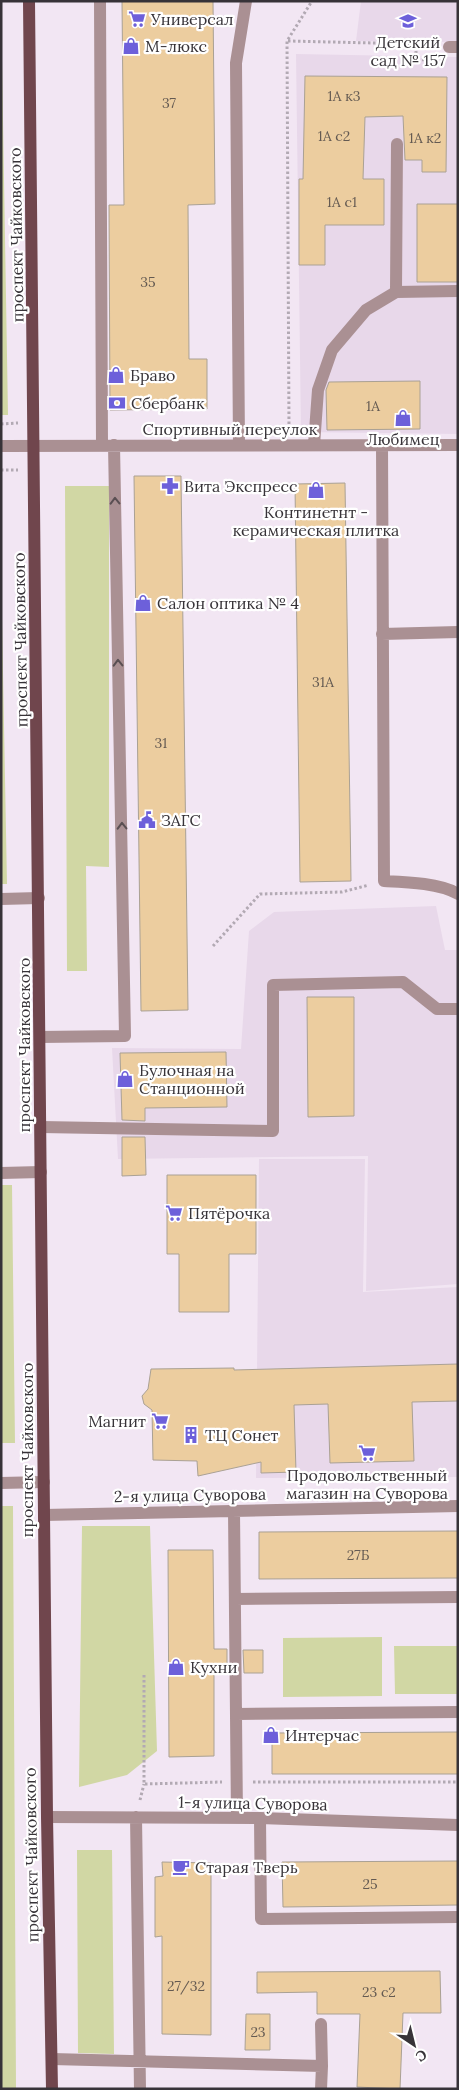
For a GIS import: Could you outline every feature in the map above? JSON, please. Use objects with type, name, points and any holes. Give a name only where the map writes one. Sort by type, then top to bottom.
[{"type":"main road","name":"проспект Чайковского","points":[[29,1],[35,446],[47,1817],[52,2089]]},
{"type":"street","points":[[40,1037],[125,1036],[122,875],[108,445],[100,1]]},
{"type":"street","points":[[239,445],[236,63],[246,1]]},
{"type":"street","points":[[396,292],[397,144]]},
{"type":"street","points":[[314,445],[318,390],[332,350],[366,310],[396,292],[458,291]]},
{"type":"street","points":[[382,445],[384,881],[406,882],[450,890],[458,894]]},
{"type":"street","name":"Спортивный переулок","points":[[1,446],[458,445]]},
{"type":"street","points":[[382,634],[458,632]]},
{"type":"street","points":[[1,899],[39,898]]},
{"type":"street","points":[[40,1127],[273,1131],[273,985],[403,982],[437,1009],[458,1009]]},
{"type":"street","points":[[1,1172],[41,1172]]},
{"type":"street","points":[[1,1483],[44,1482]]},
{"type":"street","name":"2-я улица Суворова","points":[[44,1515],[458,1506]]},
{"type":"street","points":[[234,1511],[237,1818]]},
{"type":"street","points":[[235,1599],[458,1597]]},
{"type":"street","points":[[236,1714],[458,1712]]},
{"type":"street","name":"1-я улица Суворова","points":[[47,1817],[260,1818],[458,1825]]},
{"type":"street","points":[[136,1817],[140,2089]]},
{"type":"street","points":[[260,1818],[260,1919],[458,1917]]},
{"type":"street","points":[[321,2024],[322,2089]]},
{"type":"street","points":[[52,2060],[322,2066]]},
{"type":"path","points":[[290,445],[287,41],[312,1]]},
{"type":"path","points":[[287,41],[416,44],[416,60],[441,59],[453,47]]},
{"type":"path","points":[[213,946],[260,894],[342,892],[384,881]]},
{"type":"path","points":[[144,1675],[144,1784],[458,1782]]},
{"type":"shaded area","name":"Детский сад № 157","points":[[361,1],[458,1],[458,42],[356,41]]},
{"type":"shaded area","points":[[296,54],[458,57],[458,434],[301,432]]},
{"type":"shaded area","points":[[436,906],[445,950],[458,950],[458,1284],[366,1291],[368,1156],[118,1159],[112,1048],[241,1049],[249,931],[274,912]]},
{"type":"shaded area","points":[[259,1159],[365,1159],[363,1292],[458,1287],[458,1477],[256,1478]]},
{"type":"green space","points":[[1,1],[8,415],[1,415]]},
{"type":"green space","points":[[65,486],[109,486],[109,867],[86,866],[87,971],[67,971]]},
{"type":"green space","points":[[1,566],[7,884],[1,884]]},
{"type":"green space","points":[[1,1185],[12,1185],[15,1443],[1,1443]]},
{"type":"green space","points":[[1,1506],[13,1506],[16,2089],[1,2089]]},
{"type":"green space","points":[[82,1526],[150,1526],[157,1751],[127,1775],[79,1787]]},
{"type":"green space","points":[[382,1637],[382,1696],[283,1697],[283,1638]]},
{"type":"green space","points":[[394,1646],[458,1646],[458,1694],[395,1694]]},
{"type":"green space","points":[[77,1850],[112,1850],[114,2054],[78,2053]]},
{"type":"building","points":[[122,1],[213,1],[215,204],[188,205],[189,359],[207,359],[207,409],[110,410],[109,205],[124,205]]},
{"type":"building","points":[[305,76],[447,77],[446,172],[422,172],[422,160],[405,160],[403,116],[365,117],[363,179],[384,179],[384,225],[325,225],[325,265],[299,265],[299,179],[303,179]]},
{"type":"building","points":[[417,204],[458,204],[458,282],[417,282]]},
{"type":"building","points":[[420,381],[420,429],[327,430],[326,390],[329,382]]},
{"type":"building","points":[[134,476],[181,476],[188,1010],[141,1011]]},
{"type":"building","points":[[345,483],[351,881],[300,882],[295,484]]},
{"type":"building","points":[[307,997],[354,997],[354,1116],[308,1117]]},
{"type":"building","points":[[226,1052],[227,1107],[145,1108],[145,1121],[122,1120],[120,1053]]},
{"type":"building","points":[[122,1137],[145,1137],[146,1175],[122,1176]]},
{"type":"building","points":[[167,1175],[256,1175],[256,1254],[229,1254],[229,1312],[179,1312],[179,1254],[167,1254]]},
{"type":"building","points":[[458,1364],[458,1401],[412,1402],[414,1461],[330,1463],[328,1404],[294,1405],[296,1472],[261,1473],[261,1462],[198,1476],[197,1461],[153,1460],[152,1410],[144,1404],[142,1396],[148,1389],[151,1369],[234,1368],[234,1370]]},
{"type":"building","points":[[458,1531],[458,1578],[259,1579],[259,1532]]},
{"type":"building","points":[[168,1550],[213,1550],[214,1649],[227,1649],[227,1672],[214,1672],[214,1756],[169,1757]]},
{"type":"building","points":[[243,1650],[263,1650],[263,1673],[244,1673]]},
{"type":"building","points":[[458,1732],[458,1774],[272,1774],[272,1733]]},
{"type":"building","points":[[458,1861],[458,1905],[283,1907],[282,1862]]},
{"type":"building","points":[[162,1862],[211,1863],[211,2035],[162,2034],[162,1936],[155,1937],[155,1877],[163,1876]]},
{"type":"building","points":[[440,1971],[441,2013],[403,2013],[400,2089],[357,2087],[360,2014],[317,2014],[317,1992],[257,1993],[257,1972]]},
{"type":"building","points":[[246,2014],[270,2014],[270,2050],[245,2050]]},
{"type":"place","name":"Универсал","points":[[137,19]]},
{"type":"place","name":"Детский сад № 157","points":[[408,21]]},
{"type":"place","name":"М-люкс","points":[[131,46]]},
{"type":"place","name":"Браво","points":[[116,375]]},
{"type":"place","name":"Сбербанк","points":[[117,403]]},
{"type":"place","name":"Любимец","points":[[403,418]]},
{"type":"place","name":"Вита Экспресс","points":[[170,486]]},
{"type":"place","name":"Континетнт - керамическая плитка","points":[[316,490]]},
{"type":"place","name":"Салон оптика № 4","points":[[143,603]]},
{"type":"place","name":"ЗАГС","points":[[147,820]]},
{"type":"place","name":"Булочная на Станционной","points":[[125,1079]]},
{"type":"place","name":"Пятёрочка","points":[[174,1213]]},
{"type":"place","name":"Магнит","points":[[160,1421]]},
{"type":"place","name":"ТЦ Сонет","points":[[191,1435]]},
{"type":"place","name":"Продовольственный магазин на Суворова","points":[[367,1453]]},
{"type":"place","name":"Кухни","points":[[176,1667]]},
{"type":"place","name":"Интерчас","points":[[271,1735]]},
{"type":"place","name":"Старая Тверь","points":[[181,1867]]}]
